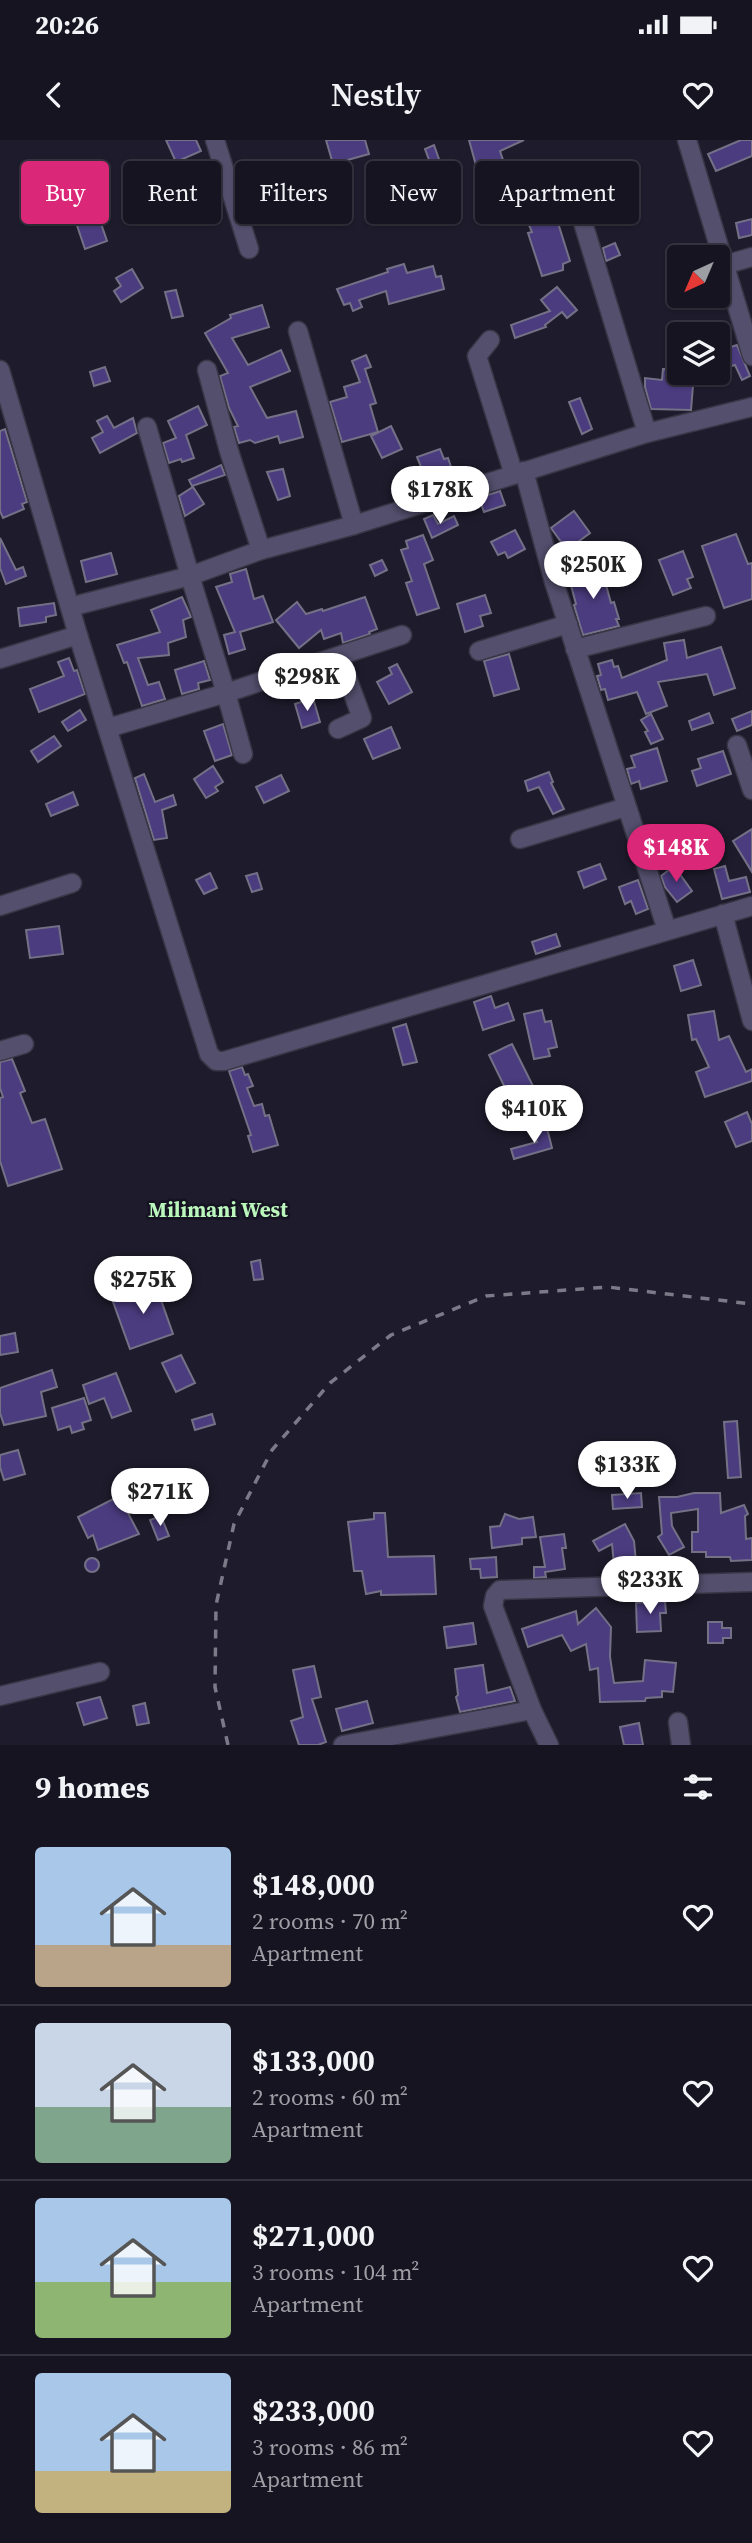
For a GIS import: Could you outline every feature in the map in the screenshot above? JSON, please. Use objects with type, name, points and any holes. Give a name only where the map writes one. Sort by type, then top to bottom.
[{"type":"street","points":[[215,140],[249,249]]},
{"type":"street","points":[[687,140],[718,245]]},
{"type":"street","points":[[583,224],[647,433]]},
{"type":"street","points":[[730,263],[752,257]]},
{"type":"street","points":[[730,284],[752,356]]},
{"type":"street","points":[[298,331],[354,525]]},
{"type":"street","points":[[490,340],[477,356],[519,473],[667,930]]},
{"type":"street","points":[[0,370],[78,635],[209,1054],[216,1061],[224,1061],[752,906]]},
{"type":"street","points":[[207,370],[229,451],[261,550]]},
{"type":"street","points":[[70,607],[190,576],[261,550],[354,525],[647,433],[752,407]]},
{"type":"street","points":[[147,427],[243,754]]},
{"type":"street","points":[[575,649],[706,616]]},
{"type":"street","points":[[478,650],[568,624]]},
{"type":"street","points":[[0,659],[78,635]]},
{"type":"street","points":[[108,728],[226,693],[402,635]]},
{"type":"street","points":[[338,729],[362,718],[339,656]]},
{"type":"street","points":[[737,746],[752,790]]},
{"type":"street","points":[[520,839],[626,807]]},
{"type":"street","points":[[0,906],[72,883]]},
{"type":"street","points":[[723,914],[752,1021]]},
{"type":"street","points":[[0,1051],[24,1044]]},
{"type":"street","points":[[549,1745],[532,1710],[493,1606],[495,1595],[500,1590],[752,1582]]},
{"type":"street","points":[[0,1696],[100,1672]]},
{"type":"street","points":[[343,1745],[532,1710]]},
{"type":"street","points":[[678,1722],[681,1745]]},
{"type":"building","points":[[166,140],[196,140],[201,151],[176,161]]},
{"type":"building","points":[[326,140],[365,140],[369,154],[344,161],[332,161]]},
{"type":"building","points":[[469,140],[524,140],[500,151],[503,161],[475,162]]},
{"type":"building","points":[[741,140],[752,140],[752,156],[716,171],[708,154]]},
{"type":"building","points":[[434,145],[440,161],[430,161],[425,149]]},
{"type":"building","points":[[752,219],[752,235],[739,238],[736,223]]},
{"type":"building","points":[[76,224],[101,224],[107,241],[85,249]]},
{"type":"building","points":[[558,224],[570,261],[563,264],[563,270],[542,276],[528,233],[532,232],[529,225]]},
{"type":"building","points":[[615,243],[620,255],[606,261],[603,248]]},
{"type":"building","points":[[404,264],[407,273],[433,266],[436,277],[441,276],[444,289],[389,304],[386,291],[359,300],[362,307],[353,311],[350,303],[344,305],[337,289]]},
{"type":"building","points":[[132,269],[143,288],[121,302],[114,291],[121,286],[116,278]]},
{"type":"building","points":[[557,287],[577,310],[567,318],[562,312],[545,325],[546,327],[515,338],[511,325],[550,311],[541,300]]},
{"type":"building","points":[[176,290],[183,316],[172,318],[165,292]]},
{"type":"building","points":[[262,305],[269,327],[232,338],[248,365],[281,350],[290,371],[250,387],[267,418],[296,411],[303,437],[280,443],[278,436],[255,443],[250,440],[239,443],[234,427],[238,426],[229,408],[220,376],[228,373],[205,333],[231,318],[230,315]]},
{"type":"building","points":[[737,345],[750,376],[742,380],[735,365],[730,366],[730,347]]},
{"type":"building","points":[[366,355],[371,367],[365,369],[376,403],[370,405],[378,432],[342,442],[330,402],[347,397],[344,387],[360,382],[352,361]]},
{"type":"building","points":[[105,367],[110,381],[94,386],[90,372]]},
{"type":"building","points":[[663,369],[667,369],[667,385],[693,385],[691,410],[651,409],[645,378],[662,380]]},
{"type":"building","points":[[580,398],[592,429],[582,434],[569,402]]},
{"type":"building","points":[[198,406],[207,425],[186,435],[194,458],[169,463],[163,443],[176,438],[168,421]]},
{"type":"building","points":[[107,416],[114,428],[133,418],[137,433],[100,453],[92,438],[103,432],[97,421]]},
{"type":"building","points":[[391,426],[402,449],[382,458],[371,436]]},
{"type":"building","points":[[5,429],[27,502],[22,504],[24,509],[3,518],[0,511],[0,431]]},
{"type":"building","points":[[440,449],[444,459],[448,458],[452,470],[444,474],[447,484],[430,489],[417,457]]},
{"type":"building","points":[[221,465],[225,475],[192,486],[189,480]]},
{"type":"building","points":[[283,469],[290,496],[278,500],[267,472]]},
{"type":"building","points":[[193,487],[204,504],[185,516],[179,496]]},
{"type":"building","points":[[500,491],[505,505],[484,512],[479,498]]},
{"type":"building","points":[[574,511],[590,533],[567,550],[551,528]]},
{"type":"building","points":[[433,515],[438,524],[454,516],[458,525],[432,538],[424,519]]},
{"type":"building","points":[[515,530],[525,549],[508,558],[505,552],[498,555],[491,542]]},
{"type":"building","points":[[736,534],[748,564],[752,563],[752,599],[724,608],[702,546]]},
{"type":"building","points":[[423,535],[433,560],[424,564],[439,608],[417,615],[406,583],[412,581],[401,550],[408,548],[406,541]]},
{"type":"building","points":[[0,538],[16,570],[23,567],[26,576],[6,584],[0,568]]},
{"type":"building","points":[[683,551],[693,577],[687,579],[691,588],[673,595],[659,560]]},
{"type":"building","points":[[111,553],[117,574],[86,582],[81,561]]},
{"type":"building","points":[[382,560],[387,570],[375,576],[370,565]]},
{"type":"building","points":[[592,564],[593,569],[601,567],[611,603],[614,602],[619,626],[583,635],[569,578],[577,576],[575,568]]},
{"type":"building","points":[[246,569],[254,599],[263,596],[273,622],[240,632],[245,649],[229,654],[224,635],[235,632],[216,587],[232,582],[230,574]]},
{"type":"building","points":[[485,595],[491,613],[480,616],[483,626],[465,632],[457,604]]},
{"type":"building","points":[[182,597],[191,617],[183,620],[186,637],[168,643],[169,655],[138,658],[148,685],[159,682],[165,699],[142,706],[127,662],[124,663],[117,645],[160,632],[151,610]]},
{"type":"building","points":[[365,597],[377,629],[343,643],[341,633],[324,639],[321,630],[299,648],[276,620],[297,602],[306,614]]},
{"type":"building","points":[[54,603],[56,615],[46,617],[46,622],[20,626],[18,608]]},
{"type":"building","points":[[684,640],[687,658],[721,647],[735,688],[714,695],[707,674],[658,682],[667,706],[646,714],[637,692],[608,700],[605,689],[601,690],[597,676],[601,675],[598,664],[612,660],[614,667],[618,666],[622,678],[667,660],[664,643]]},
{"type":"building","points":[[509,654],[519,689],[494,696],[484,661]]},
{"type":"building","points":[[69,658],[74,671],[77,670],[85,694],[39,712],[30,689],[64,676],[58,662]]},
{"type":"building","points":[[204,661],[210,680],[198,683],[199,689],[182,694],[175,670]]},
{"type":"building","points":[[397,664],[412,692],[389,704],[377,682],[392,674],[389,668]]},
{"type":"building","points":[[313,698],[320,722],[302,728],[295,704]]},
{"type":"building","points":[[80,710],[86,720],[68,731],[62,722]]},
{"type":"building","points":[[752,711],[752,725],[737,731],[732,719]]},
{"type":"building","points":[[709,713],[713,723],[692,730],[689,721]]},
{"type":"building","points":[[651,714],[663,739],[651,744],[645,732],[648,731],[641,720]]},
{"type":"building","points":[[223,724],[232,755],[215,761],[204,731]]},
{"type":"building","points":[[391,727],[400,748],[373,759],[364,739]]},
{"type":"building","points":[[54,736],[61,746],[38,762],[31,751]]},
{"type":"building","points":[[657,748],[667,781],[641,789],[639,781],[631,784],[627,769],[635,767],[631,756]]},
{"type":"building","points":[[723,751],[731,774],[697,786],[692,771],[701,768],[698,759]]},
{"type":"building","points":[[213,766],[223,782],[215,787],[218,791],[206,798],[194,779]]},
{"type":"building","points":[[549,772],[553,782],[551,783],[564,809],[553,814],[539,787],[528,791],[525,781]]},
{"type":"building","points":[[144,774],[155,802],[173,795],[176,805],[162,810],[167,838],[154,840],[135,778]]},
{"type":"building","points":[[281,775],[289,791],[264,803],[256,787]]},
{"type":"building","points":[[73,792],[78,805],[51,816],[46,804]]},
{"type":"building","points":[[752,829],[752,872],[733,841]]},
{"type":"building","points":[[600,864],[606,879],[584,888],[578,872]]},
{"type":"building","points":[[674,866],[692,891],[677,902],[665,887],[661,876]]},
{"type":"building","points":[[725,866],[729,881],[746,877],[750,892],[722,899],[714,869]]},
{"type":"building","points":[[210,873],[217,888],[204,894],[196,880]]},
{"type":"building","points":[[257,873],[262,889],[252,892],[246,876]]},
{"type":"building","points":[[638,880],[648,909],[636,914],[631,901],[625,904],[619,887]]},
{"type":"building","points":[[59,926],[63,954],[30,958],[26,930]]},
{"type":"building","points":[[556,934],[560,946],[536,954],[532,942]]},
{"type":"building","points":[[693,960],[701,985],[681,991],[674,966]]},
{"type":"building","points":[[491,996],[495,1008],[508,1003],[514,1020],[483,1030],[474,1002]]},
{"type":"building","points":[[542,1010],[545,1022],[551,1021],[557,1047],[548,1049],[550,1056],[534,1059],[524,1014]]},
{"type":"building","points":[[714,1011],[719,1040],[729,1036],[746,1072],[752,1069],[752,1081],[705,1097],[696,1072],[709,1067],[696,1039],[692,1040],[688,1015]]},
{"type":"building","points":[[406,1024],[417,1062],[403,1065],[393,1028]]},
{"type":"building","points":[[512,1044],[534,1088],[511,1100],[489,1055]]},
{"type":"building","points":[[12,1059],[25,1091],[20,1093],[32,1123],[45,1119],[62,1169],[8,1186],[0,1161],[0,1098],[3,1097],[0,1088],[0,1062]]},
{"type":"building","points":[[242,1067],[253,1086],[247,1088],[254,1106],[262,1104],[265,1116],[269,1115],[278,1145],[253,1152],[248,1136],[251,1135],[229,1071]]},
{"type":"building","points":[[558,1088],[559,1097],[544,1103],[542,1091]]},
{"type":"building","points":[[747,1112],[752,1124],[752,1141],[736,1147],[725,1122]]},
{"type":"building","points":[[547,1128],[552,1148],[514,1159],[511,1149],[537,1142],[534,1131]]},
{"type":"building","points":[[260,1260],[263,1279],[254,1280],[251,1262]]},
{"type":"building","points":[[155,1283],[173,1334],[130,1349],[112,1299]]},
{"type":"building","points":[[15,1333],[18,1352],[0,1355],[0,1336]]},
{"type":"building","points":[[181,1355],[195,1383],[176,1392],[162,1363]]},
{"type":"building","points":[[52,1370],[57,1387],[41,1392],[46,1416],[4,1425],[0,1413],[0,1388]]},
{"type":"building","points":[[116,1373],[131,1411],[112,1418],[104,1398],[89,1404],[83,1385]]},
{"type":"building","points":[[84,1398],[91,1420],[82,1423],[84,1429],[72,1433],[70,1426],[58,1430],[52,1408]]},
{"type":"building","points":[[212,1414],[215,1424],[195,1430],[192,1420]]},
{"type":"building","points":[[737,1421],[741,1477],[728,1478],[724,1422]]},
{"type":"building","points":[[18,1450],[25,1474],[4,1480],[0,1455]]},
{"type":"building","points":[[641,1493],[642,1507],[613,1509],[612,1495]]},
{"type":"building","points":[[720,1493],[721,1513],[744,1505],[748,1514],[745,1516],[746,1539],[752,1538],[752,1560],[731,1561],[730,1557],[706,1557],[706,1552],[692,1552],[692,1532],[698,1532],[698,1509],[671,1513],[672,1526],[684,1547],[669,1555],[658,1537],[662,1534],[659,1497]]},
{"type":"building","points":[[119,1496],[139,1534],[98,1550],[93,1535],[88,1538],[78,1517]]},
{"type":"building","points":[[374,1513],[385,1513],[388,1557],[434,1556],[436,1594],[381,1595],[381,1591],[366,1594],[362,1571],[354,1571],[348,1522],[374,1519]]},
{"type":"building","points":[[505,1514],[519,1519],[533,1517],[536,1537],[522,1538],[522,1544],[492,1548],[490,1527],[500,1526]]},
{"type":"building","points":[[161,1516],[169,1536],[158,1540],[150,1520]]},
{"type":"building","points":[[625,1524],[634,1541],[637,1572],[615,1575],[612,1544],[599,1551],[593,1541]]},
{"type":"building","points":[[564,1534],[566,1548],[562,1548],[565,1569],[545,1572],[546,1577],[534,1578],[534,1567],[545,1567],[540,1537]]},
{"type":"building","points":[[496,1557],[497,1577],[481,1578],[480,1569],[471,1569],[470,1559]]},
{"type":"building","points":[[89,1558],[95,1558],[99,1565],[95,1572],[89,1572],[85,1568],[85,1562]]},
{"type":"building","points":[[665,1601],[666,1613],[660,1613],[661,1631],[637,1632],[636,1603]]},
{"type":"building","points":[[596,1608],[611,1627],[610,1657],[614,1683],[643,1681],[645,1660],[676,1663],[673,1692],[662,1691],[662,1697],[646,1698],[645,1701],[600,1702],[598,1668],[590,1670],[586,1644],[571,1651],[562,1635],[528,1647],[522,1629],[576,1611],[578,1624]]},
{"type":"building","points":[[708,1622],[722,1622],[722,1628],[731,1628],[731,1638],[723,1638],[723,1643],[708,1643]]},
{"type":"building","points":[[473,1623],[476,1644],[447,1648],[444,1627]]},
{"type":"building","points":[[483,1665],[487,1693],[510,1687],[515,1701],[460,1712],[456,1697],[455,1669]]},
{"type":"building","points":[[314,1666],[321,1697],[312,1699],[326,1742],[299,1745],[291,1721],[303,1717],[293,1670]]},
{"type":"building","points":[[100,1697],[107,1718],[84,1725],[77,1703]]},
{"type":"building","points":[[367,1701],[373,1723],[342,1731],[336,1709]]},
{"type":"building","points":[[145,1703],[149,1723],[137,1725],[133,1706]]},
{"type":"building","points":[[639,1723],[643,1745],[624,1745],[620,1727]]},
{"type":"railway","points":[[228,1745],[215,1687],[216,1605],[234,1524],[272,1450],[330,1383],[391,1335],[486,1296],[608,1287],[752,1304]]},
{"type":"district","name":"Milimani West","points":[[218,1209]]}]
